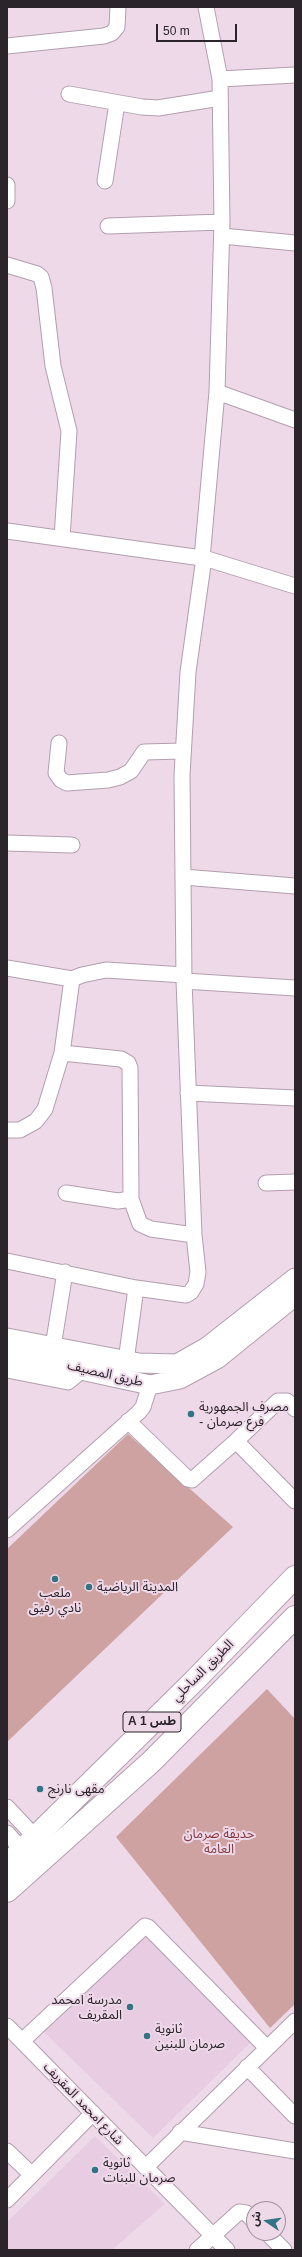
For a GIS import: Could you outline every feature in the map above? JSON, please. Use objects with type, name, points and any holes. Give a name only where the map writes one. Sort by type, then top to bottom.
[{"type":"highway","name":"الطريق الساحلي","points":[[7,1865],[30,1844],[295,1577]]},
{"type":"highway","name":"الطريق الساحلي","points":[[7,1891],[151,1762],[295,1617]]},
{"type":"main road","name":"طريق المصيف","points":[[7,1338],[139,1363],[178,1364],[207,1347],[295,1278]]},
{"type":"main road","name":"طريق المصيف","points":[[7,1354],[84,1369],[150,1385],[180,1379],[217,1359],[295,1296]]},
{"type":"street","points":[[7,46],[112,34],[117,27],[118,7]]},
{"type":"street","points":[[7,1261],[136,1288],[186,1294],[191,1292],[196,1284],[198,1272],[194,1235],[184,978],[183,751],[188,672],[203,558],[217,392],[222,229],[220,79],[206,7]]},
{"type":"street","points":[[220,79],[295,74]]},
{"type":"street","points":[[69,94],[142,107],[158,108],[220,98]]},
{"type":"street","points":[[105,181],[117,103]]},
{"type":"street","points":[[7,185],[7,201]]},
{"type":"street","points":[[108,226],[222,229],[295,243]]},
{"type":"street","points":[[7,265],[37,274],[41,277],[44,288],[53,366],[69,431],[62,538]]},
{"type":"street","points":[[217,392],[295,420]]},
{"type":"street","points":[[7,531],[203,558],[295,586]]},
{"type":"street","points":[[59,743],[56,774],[61,780],[67,783],[108,780],[120,777],[131,771],[144,752],[183,751]]},
{"type":"street","points":[[7,842],[72,845]]},
{"type":"street","points":[[183,877],[295,886]]},
{"type":"street","points":[[7,968],[72,979],[82,975],[106,970],[295,988]]},
{"type":"street","points":[[7,1130],[20,1130],[36,1121],[45,1109],[62,1053],[72,979]]},
{"type":"street","points":[[62,1053],[121,1059],[128,1063],[130,1075],[131,1199],[142,1226],[194,1235]]},
{"type":"street","points":[[188,1093],[295,1098]]},
{"type":"street","points":[[266,1183],[295,1182]]},
{"type":"street","points":[[66,1193],[118,1201],[131,1199]]},
{"type":"street","points":[[53,1347],[65,1272]]},
{"type":"street","points":[[126,1361],[136,1288]]},
{"type":"street","points":[[7,1370],[68,1382],[84,1369]]},
{"type":"street","points":[[7,1530],[143,1407],[150,1385]]},
{"type":"street","points":[[128,1421],[190,1480],[236,1441],[278,1401],[287,1401],[295,1409]]},
{"type":"street","points":[[236,1441],[295,1501]]},
{"type":"street","points":[[7,1806],[30,1844]]},
{"type":"street","points":[[7,1833],[30,1844]]},
{"type":"street","points":[[22,2041],[145,1926],[148,1927],[267,2048]]},
{"type":"street","points":[[146,2167],[180,2132],[295,2022]]},
{"type":"street","name":"شارع امحمد المقريف","points":[[7,2026],[227,2250]]},
{"type":"street","points":[[247,2067],[295,2116]]},
{"type":"street","points":[[7,2200],[31,2174],[93,2113]]},
{"type":"street","points":[[180,2132],[295,2151]]},
{"type":"street","points":[[7,2151],[31,2174]]},
{"type":"street","points":[[197,2250],[239,2212],[246,2213]]},
{"type":"street","points":[[275,2241],[284,2250]]},
{"type":"shaded area","name":"ثانوية صرمان للبنين","points":[[145,1934],[252,2041],[153,2138],[42,2030]]},
{"type":"shaded area","name":"ثانوية صرمان للبنات","points":[[95,2136],[165,2204],[114,2248],[115,2250],[7,2250],[7,2222]]},
{"type":"green space","name":"المدينة الرياضية","points":[[128,1434],[233,1527],[7,1742],[7,1549]]},
{"type":"green space","name":"حديقة صرمان العامة","points":[[267,1689],[295,1719],[295,2004],[270,2028],[116,1837]]},
{"type":"place","name":"مصرف الجمهورية - فرع صرمان","points":[[191,1414]]},
{"type":"place","name":"ملعب نادي رفيق","points":[[55,1579]]},
{"type":"place","name":"المدينة الرياضية","points":[[89,1587]]},
{"type":"place","name":"مقهى نارنج","points":[[40,1789]]},
{"type":"place","name":"مدرسة امحمد المقريف","points":[[130,2007]]},
{"type":"place","name":"ثانوية صرمان للبنين","points":[[147,2036]]},
{"type":"place","name":"ثانوية صرمان للبنات","points":[[95,2170]]}]
